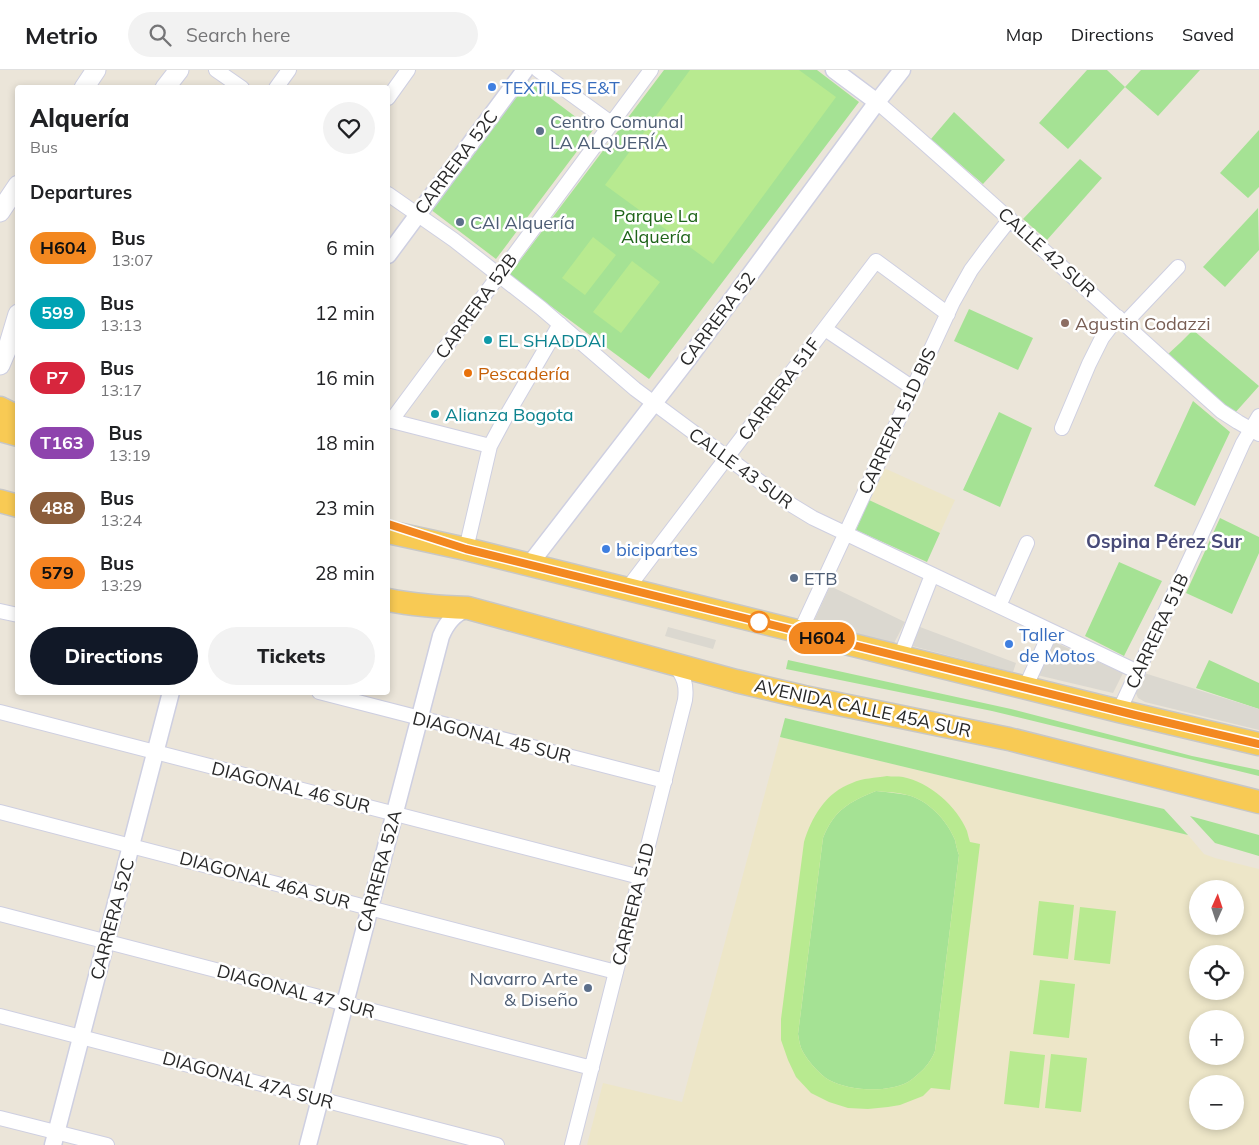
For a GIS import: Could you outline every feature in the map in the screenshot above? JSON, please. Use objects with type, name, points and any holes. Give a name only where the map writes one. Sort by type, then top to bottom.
[{"type":"highway","points":[[0,408],[15,415]]},
{"type":"highway","points":[[0,430],[15,434]]},
{"type":"highway","points":[[0,501],[15,505]]},
{"type":"highway","points":[[390,525],[466,549]]},
{"type":"highway","points":[[390,532],[466,549],[1259,744]]},
{"type":"highway","name":"AVENIDA CALLE 45A SUR","points":[[390,600],[429,606],[468,608],[736,681],[804,697],[1009,739],[1259,802]]},
{"type":"main road","points":[[86,85],[96,70]]},
{"type":"main road","points":[[167,85],[179,70]]},
{"type":"main road","points":[[0,212],[15,190]]},
{"type":"main road","points":[[0,365],[15,324]]},
{"type":"street","points":[[216,70],[238,85]]},
{"type":"street","points":[[278,85],[289,70]]},
{"type":"street","points":[[390,95],[408,70]]},
{"type":"street","name":"CARRERA 52C","points":[[390,252],[525,70]]},
{"type":"street","points":[[538,70],[611,124]]},
{"type":"street","name":"CARRERA 52B","points":[[390,419],[499,276],[650,70]]},
{"type":"street","name":"CALLE 42 SUR","points":[[834,70],[877,102],[927,144],[1221,411],[1255,432]]},
{"type":"street","name":"CARRERA 52","points":[[529,565],[654,403],[902,70]]},
{"type":"street","name":"CALLE 43 SUR","points":[[390,195],[440,229],[541,308],[635,389],[790,504],[845,534],[1138,672]]},
{"type":"street","name":"CARRERA 51D BIS","points":[[800,632],[948,314],[971,270],[1010,219]]},
{"type":"street","name":"CARRERA 51F","points":[[627,589],[876,261],[948,314]]},
{"type":"street","points":[[1062,428],[1102,338],[1178,267]]},
{"type":"street","points":[[466,549],[490,446],[560,324]]},
{"type":"street","points":[[824,329],[913,388]]},
{"type":"street","name":"CARRERA 51B","points":[[1119,711],[1243,443],[1255,432],[1259,416]]},
{"type":"street","points":[[390,420],[490,446]]},
{"type":"street","points":[[999,606],[1027,543]]},
{"type":"street","points":[[900,657],[932,575]]},
{"type":"street","name":"CARRERA 52A","points":[[308,1145],[441,636],[448,621],[459,612],[468,608]]},
{"type":"street","points":[[0,611],[15,614]]},
{"type":"street","points":[[1025,688],[1051,631]]},
{"type":"street","name":"CARRERA 51D","points":[[572,1145],[685,700],[687,688],[682,674],[675,665]]},
{"type":"street","name":"CARRERA 52C","points":[[54,1138],[170,695]]},
{"type":"street","name":"DIAGONAL 45 SUR","points":[[331,695],[664,781]]},
{"type":"street","name":"DIAGONAL 46 SUR","points":[[0,712],[640,877]]},
{"type":"street","name":"DIAGONAL 46A SUR","points":[[0,812],[616,972]]},
{"type":"street","name":"DIAGONAL 47 SUR","points":[[0,914],[592,1068]]},
{"type":"street","name":"DIAGONAL 47A SUR","points":[[0,1016],[497,1145]]},
{"type":"street","points":[[0,1118],[54,1138],[107,1145]]},
{"type":"shaded area","points":[[884,468],[955,500],[940,533],[869,500]]},
{"type":"shaded area","points":[[830,586],[905,622],[893,645],[813,623]]},
{"type":"shaded area","points":[[668,627],[716,640],[713,649],[665,636]]},
{"type":"shaded area","points":[[920,627],[1016,663],[1013,672],[912,646]]},
{"type":"shaded area","points":[[1052,641],[1123,673],[1113,693],[1037,675]]},
{"type":"shaded area","points":[[1141,672],[1259,709],[1259,730],[1145,702],[1138,698],[1135,691]]},
{"type":"shaded area","points":[[780,737],[1188,835],[1204,854],[1259,869],[1259,1145],[587,1145],[603,1083],[682,1102]]},
{"type":"green space","name":"Parque La Alquería","points":[[664,70],[817,70],[859,102],[649,379],[509,275]]},
{"type":"green space","points":[[690,70],[799,70],[836,97],[713,264],[605,185]]},
{"type":"green space","points":[[1087,70],[1107,70],[1125,87],[1068,149],[1039,123]]},
{"type":"green space","points":[[1141,70],[1200,70],[1158,116],[1125,87]]},
{"type":"green space","points":[[528,81],[593,130],[496,259],[430,209]]},
{"type":"green space","points":[[954,112],[1005,160],[983,184],[931,139]]},
{"type":"green space","points":[[1259,130],[1259,187],[1248,198],[1220,173]]},
{"type":"green space","points":[[1080,159],[1102,178],[1047,240],[1023,219]]},
{"type":"green space","points":[[1258,208],[1259,250],[1225,287],[1203,267]]},
{"type":"green space","points":[[593,237],[616,255],[585,295],[562,278]]},
{"type":"green space","points":[[632,261],[660,282],[621,333],[593,312]]},
{"type":"green space","points":[[969,309],[1033,338],[1018,370],[954,341]]},
{"type":"green space","points":[[1193,330],[1259,386],[1234,414],[1167,355]]},
{"type":"green space","points":[[1193,401],[1230,432],[1195,506],[1154,486]]},
{"type":"green space","points":[[999,412],[1032,428],[1000,507],[963,490]]},
{"type":"green space","points":[[869,500],[940,533],[927,562],[856,530]]},
{"type":"green space","points":[[1220,518],[1259,537],[1259,553],[1232,614],[1186,593]]},
{"type":"green space","points":[[1119,562],[1162,581],[1124,656],[1085,636]]},
{"type":"green space","points":[[788,660],[1011,709],[1192,756],[1259,770],[1259,776],[992,711],[786,669]]},
{"type":"green space","points":[[1209,660],[1259,683],[1259,709],[1196,688]]},
{"type":"green space","points":[[785,718],[1164,809],[1188,835],[780,737]]},
{"type":"green space","points":[[887,776],[913,780],[941,796],[962,822],[970,842],[980,844],[950,1090],[931,1088],[923,1096],[900,1105],[868,1109],[848,1108],[829,1102],[811,1093],[796,1077],[781,1040],[781,1019],[804,842],[807,833],[815,815],[827,799],[843,787],[856,781]],"holes":[[[876,791],[907,795],[929,806],[942,818],[952,833],[959,855],[935,1051],[924,1068],[908,1082],[890,1088],[868,1089],[837,1084],[826,1078],[814,1068],[805,1056],[798,1034],[823,838],[827,828],[837,814],[850,803]]]},
{"type":"green space","points":[[876,791],[907,795],[929,806],[942,818],[952,833],[959,855],[935,1051],[924,1068],[908,1082],[890,1088],[868,1089],[837,1084],[826,1078],[814,1068],[805,1056],[798,1034],[823,838],[827,828],[837,814],[850,803]]},
{"type":"green space","points":[[1190,816],[1259,835],[1259,856],[1215,843]]},
{"type":"green space","points":[[1039,901],[1074,905],[1068,959],[1033,955]]},
{"type":"green space","points":[[1080,907],[1116,911],[1110,964],[1074,960]]},
{"type":"green space","points":[[1040,980],[1075,984],[1069,1038],[1033,1034]]},
{"type":"green space","points":[[1010,1051],[1045,1055],[1039,1108],[1004,1104]]},
{"type":"green space","points":[[1051,1054],[1087,1058],[1081,1112],[1045,1108]]},
{"type":"bus line","name":"H604","points":[[390,525],[466,549],[1259,744]]},
{"type":"place","name":"TEXTILES E&T","points":[[492,87]]},
{"type":"place","name":"Centro Comunal LA ALQUERÍA","points":[[540,131]]},
{"type":"place","name":"CAI Alquería","points":[[460,222]]},
{"type":"place","name":"Agustin Codazzi","points":[[1065,323]]},
{"type":"place","name":"EL SHADDAI","points":[[488,340]]},
{"type":"place","name":"Pescadería","points":[[468,373]]},
{"type":"place","name":"Alianza Bogota","points":[[435,414]]},
{"type":"place","name":"bicipartes","points":[[606,549]]},
{"type":"place","name":"ETB","points":[[794,578]]},
{"type":"place","name":"Taller de Motos","points":[[1009,644]]},
{"type":"place","name":"Navarro Arte & Diseño","points":[[588,988]]},
{"type":"district","name":"Ospina Pérez Sur","points":[[1164,541]]}]
